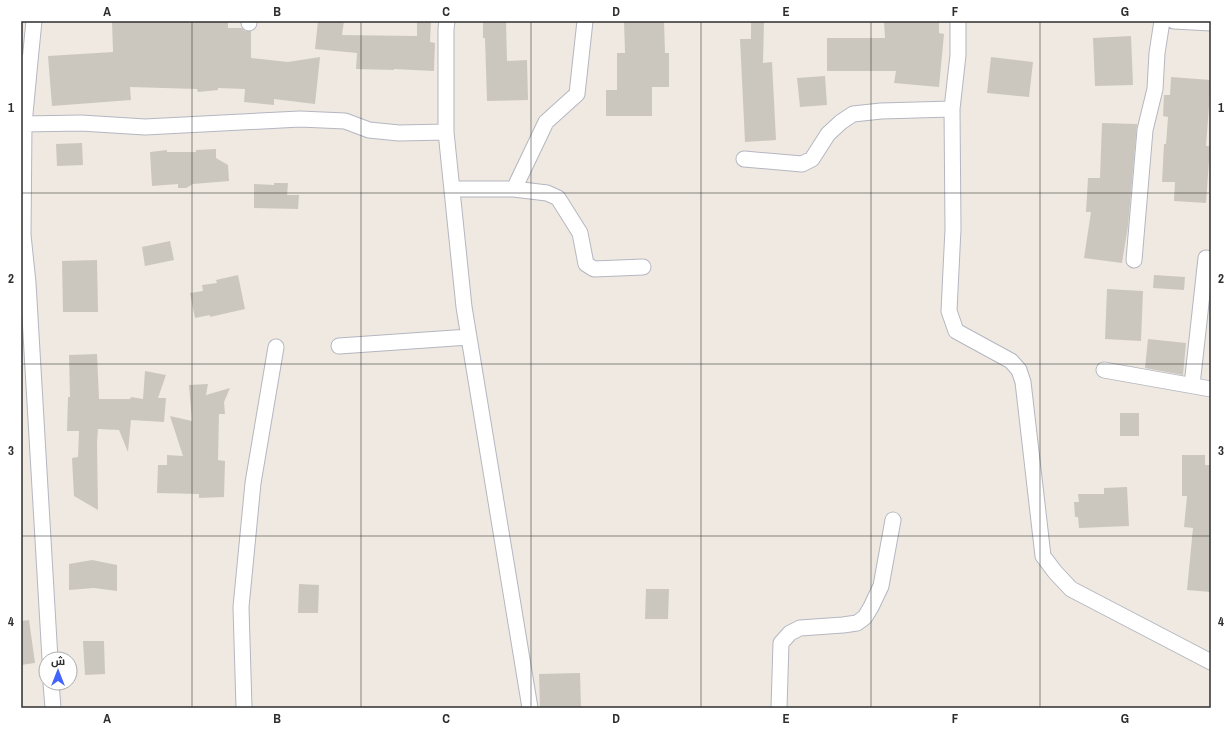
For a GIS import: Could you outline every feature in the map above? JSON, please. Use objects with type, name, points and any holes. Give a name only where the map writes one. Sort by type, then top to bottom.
[{"type":"street","points":[[34,21],[25,62],[23,235],[28,283],[50,651]]},
{"type":"street","points":[[447,21],[446,132],[464,307],[530,708]]},
{"type":"street","points":[[514,189],[546,122],[577,94],[585,21]]},
{"type":"street","points":[[958,21],[958,55],[952,109],[953,229],[949,311],[956,331],[1011,361],[1019,370],[1023,382],[1043,556],[1055,572],[1072,589],[1211,662]]},
{"type":"street","points":[[1134,260],[1145,130],[1155,89],[1157,52],[1162,21]]},
{"type":"street","points":[[1174,21],[1211,23]]},
{"type":"street","points":[[744,159],[802,164],[812,159],[828,134],[852,114],[881,110],[952,109]]},
{"type":"street","points":[[24,124],[82,123],[145,127],[300,119],[345,121],[369,130],[398,132],[446,132]]},
{"type":"street","points":[[452,189],[514,189],[547,193],[558,198],[580,233],[586,264],[594,268],[643,267]]},
{"type":"street","points":[[1192,385],[1206,258]]},
{"type":"street","points":[[339,346],[469,338]]},
{"type":"street","points":[[244,708],[241,607],[253,483],[276,347]]},
{"type":"street","points":[[1104,370],[1211,389]]},
{"type":"street","points":[[779,708],[781,643],[790,633],[800,628],[858,623],[865,617],[881,586],[893,520]]},
{"type":"street","points":[[52,691],[53,708]]},
{"type":"building","points":[[112,21],[228,21],[228,28],[242,28],[245,31],[251,31],[251,58],[288,62],[320,57],[315,104],[274,99],[274,105],[244,102],[245,89],[218,88],[218,90],[198,92],[197,89],[130,87],[131,100],[52,106],[48,56],[113,52]]},
{"type":"building","points":[[318,21],[344,21],[342,35],[417,36],[417,21],[431,21],[430,42],[435,43],[434,71],[356,69],[357,53],[315,49]]},
{"type":"building","points":[[483,21],[506,21],[507,61],[527,60],[528,100],[487,101]]},
{"type":"building","points":[[624,21],[664,21],[665,53],[669,53],[669,87],[652,87],[652,116],[606,116],[606,90],[617,90],[617,53],[625,53]]},
{"type":"building","points":[[751,21],[764,21],[763,63],[772,62],[776,140],[745,142],[740,39],[751,39]]},
{"type":"building","points":[[884,21],[939,21],[939,33],[944,34],[939,87],[894,83],[896,71],[827,71],[827,38],[885,38]]},
{"type":"building","points":[[1131,36],[1133,85],[1095,86],[1093,38]]},
{"type":"building","points":[[991,57],[1033,62],[1029,97],[987,93]]},
{"type":"building","points":[[825,76],[827,105],[800,107],[797,78]]},
{"type":"building","points":[[1171,77],[1211,80],[1206,146],[1210,146],[1206,203],[1174,201],[1175,182],[1162,182],[1164,144],[1166,144],[1168,117],[1163,116],[1164,95],[1170,95]]},
{"type":"building","points":[[1102,123],[1137,124],[1128,226],[1122,263],[1084,258],[1091,212],[1086,212],[1088,178],[1100,178]]},
{"type":"building","points":[[82,143],[83,165],[57,166],[56,144]]},
{"type":"building","points":[[216,149],[216,158],[228,165],[229,181],[193,184],[186,188],[178,188],[178,184],[152,186],[150,152],[167,150],[167,152],[196,152],[196,150]]},
{"type":"building","points":[[274,183],[288,183],[287,195],[299,195],[298,209],[254,208],[254,184],[274,185]]},
{"type":"building","points":[[170,241],[174,260],[145,266],[142,247]]},
{"type":"building","points":[[97,260],[98,312],[63,312],[62,261]]},
{"type":"building","points":[[238,275],[245,309],[210,317],[210,315],[195,318],[190,293],[203,291],[202,285],[217,283],[216,280]]},
{"type":"building","points":[[1154,275],[1185,277],[1184,290],[1153,288]]},
{"type":"building","points":[[1107,289],[1143,291],[1141,341],[1105,339]]},
{"type":"building","points":[[1148,339],[1186,343],[1183,375],[1145,368]]},
{"type":"building","points":[[97,354],[99,399],[130,399],[131,397],[143,399],[145,371],[166,375],[158,398],[166,398],[164,422],[131,420],[128,452],[119,430],[98,429],[98,510],[74,496],[72,458],[78,457],[79,431],[67,431],[68,397],[70,397],[69,355]]},
{"type":"building","points":[[208,384],[206,395],[230,388],[224,402],[225,414],[219,414],[218,460],[225,461],[224,497],[199,498],[199,494],[157,493],[158,465],[167,465],[167,455],[183,456],[170,416],[192,421],[189,385]]},
{"type":"building","points":[[1120,413],[1139,413],[1139,436],[1120,436]]},
{"type":"building","points":[[1182,455],[1205,455],[1205,465],[1211,465],[1211,592],[1187,590],[1193,528],[1184,527],[1187,496],[1182,496]]},
{"type":"building","points":[[1127,487],[1129,526],[1079,528],[1078,517],[1075,517],[1074,502],[1079,502],[1078,494],[1104,494],[1104,488]]},
{"type":"building","points":[[92,560],[117,565],[117,591],[94,588],[69,590],[69,564]]},
{"type":"building","points":[[299,584],[319,585],[318,613],[298,613]]},
{"type":"building","points":[[646,589],[669,589],[668,619],[645,619]]},
{"type":"building","points":[[29,620],[35,663],[21,665],[21,621]]},
{"type":"building","points":[[83,641],[104,641],[105,674],[85,675]]},
{"type":"building","points":[[580,673],[581,707],[540,708],[539,674]]}]
